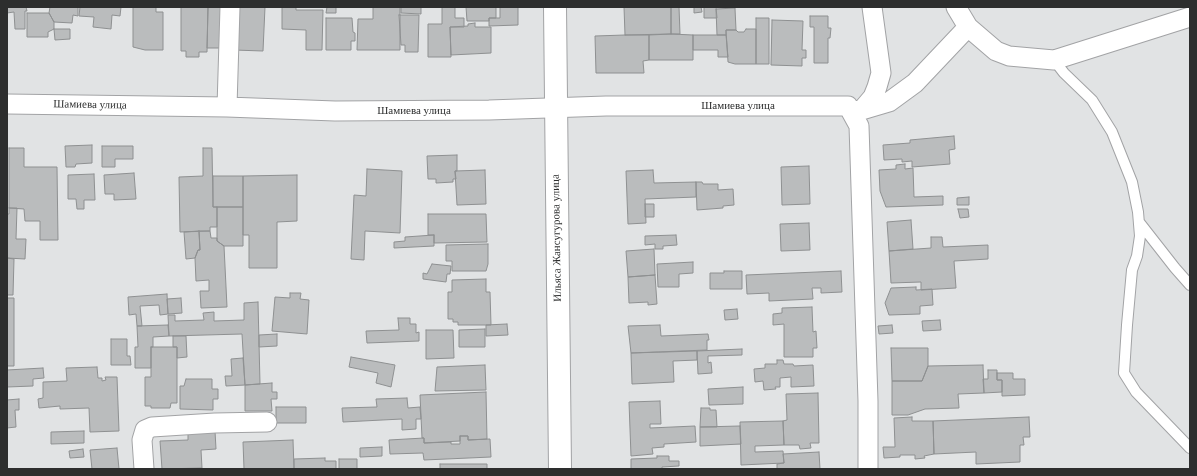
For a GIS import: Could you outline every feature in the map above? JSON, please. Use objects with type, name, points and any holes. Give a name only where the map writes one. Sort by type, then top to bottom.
[{"type":"street","points":[[226,107],[230,7]]},
{"type":"street","name":"Ильяса Жансугурова улица","points":[[555,7],[560,469]]},
{"type":"street","points":[[868,469],[868,401],[859,126],[855,108],[872,97],[881,73],[872,7]]},
{"type":"street","points":[[956,7],[968,27],[996,51],[1009,56],[1054,60],[1190,18]]},
{"type":"street","name":"Шамиева улица","points":[[7,104],[226,107],[335,111],[489,110],[606,106],[822,106],[855,108],[889,102],[915,84],[968,27]]},
{"type":"street","points":[[144,469],[142,440],[145,430],[152,427],[215,423],[267,422]]},
{"type":"lane","points":[[1054,60],[1064,73],[1092,100],[1112,132],[1132,182],[1140,236],[1137,256],[1132,270],[1124,373],[1136,392],[1190,448]]},
{"type":"lane","points":[[1139,222],[1190,285]]},
{"type":"building","points":[[7,7],[26,7],[25,29],[15,29],[14,12],[7,13]]},
{"type":"building","points":[[50,7],[78,7],[78,16],[73,15],[72,23],[54,22],[49,13]]},
{"type":"building","points":[[80,7],[121,7],[120,16],[112,15],[111,29],[93,27],[94,17],[79,16]]},
{"type":"building","points":[[133,7],[156,7],[156,12],[163,12],[163,50],[145,50],[133,47]]},
{"type":"building","points":[[181,7],[208,7],[207,52],[199,52],[199,57],[186,57],[186,51],[181,51]]},
{"type":"building","points":[[208,7],[224,7],[223,48],[207,48]]},
{"type":"building","points":[[236,7],[265,7],[263,51],[234,50]]},
{"type":"building","points":[[282,7],[296,7],[296,10],[323,10],[322,50],[306,50],[306,30],[282,29]]},
{"type":"building","points":[[327,7],[336,7],[336,13],[326,13]]},
{"type":"building","points":[[373,7],[400,7],[400,50],[357,50],[358,19],[373,19]]},
{"type":"building","points":[[401,7],[421,7],[421,14],[401,13]]},
{"type":"building","points":[[442,7],[455,7],[455,18],[464,18],[464,27],[450,27],[451,57],[428,57],[428,24],[442,24]]},
{"type":"building","points":[[466,7],[496,7],[496,18],[489,18],[489,21],[467,21]]},
{"type":"building","points":[[500,7],[518,7],[518,25],[489,26],[489,18],[500,18]]},
{"type":"building","points":[[624,7],[671,7],[671,34],[625,35]]},
{"type":"building","points":[[671,7],[679,7],[680,34],[671,34]]},
{"type":"building","points":[[694,7],[701,7],[702,12],[694,13]]},
{"type":"building","points":[[704,7],[716,7],[717,18],[704,18]]},
{"type":"building","points":[[735,8],[736,30],[726,30],[726,35],[717,35],[716,9]]},
{"type":"building","points":[[27,13],[49,13],[54,22],[54,29],[48,32],[48,37],[27,37]]},
{"type":"building","points":[[399,15],[419,15],[418,52],[405,52],[405,45],[401,45]]},
{"type":"building","points":[[810,16],[828,16],[828,28],[831,28],[830,38],[828,38],[828,63],[814,63],[814,27],[810,27]]},
{"type":"building","points":[[326,18],[352,18],[355,41],[351,41],[351,50],[326,50]]},
{"type":"building","points":[[756,18],[769,18],[769,64],[756,64]]},
{"type":"building","points":[[772,20],[803,21],[802,50],[806,50],[806,58],[802,58],[802,66],[771,65]]},
{"type":"building","points":[[475,23],[475,27],[491,27],[491,53],[451,55],[450,27],[468,26],[468,24]]},
{"type":"building","points":[[54,29],[70,29],[70,39],[55,40]]},
{"type":"building","points":[[746,29],[756,29],[756,64],[735,64],[728,62],[726,30],[744,32]]},
{"type":"building","points":[[649,35],[693,35],[693,60],[649,60]]},
{"type":"building","points":[[649,35],[649,60],[643,61],[644,73],[596,73],[595,36]]},
{"type":"building","points":[[693,35],[726,35],[728,57],[718,57],[718,50],[693,50]]},
{"type":"building","points":[[954,136],[955,149],[949,150],[950,164],[912,167],[912,161],[902,162],[902,159],[884,160],[883,145],[910,143],[910,140]]},
{"type":"building","points":[[92,145],[92,163],[76,164],[75,167],[66,167],[65,146]]},
{"type":"building","points":[[102,146],[133,146],[133,159],[115,159],[115,167],[102,167]]},
{"type":"building","points":[[9,148],[24,148],[24,167],[57,167],[58,240],[40,240],[40,221],[25,221],[24,209],[9,208]]},
{"type":"building","points":[[203,148],[212,148],[213,207],[217,207],[217,227],[210,227],[210,231],[180,232],[179,177],[203,176]]},
{"type":"building","points":[[457,155],[457,171],[455,171],[456,179],[453,179],[453,182],[436,183],[436,179],[428,179],[427,156]]},
{"type":"building","points":[[905,164],[905,169],[913,168],[914,197],[943,196],[943,205],[886,207],[880,191],[879,170],[896,169],[896,165]]},
{"type":"building","points":[[809,166],[810,204],[782,205],[781,167]]},
{"type":"building","points":[[367,169],[402,171],[400,233],[365,231],[364,260],[351,259],[354,195],[366,196]]},
{"type":"building","points":[[485,170],[486,204],[457,205],[455,171]]},
{"type":"building","points":[[653,170],[654,183],[696,182],[696,197],[645,199],[646,223],[628,224],[626,171]]},
{"type":"building","points":[[134,173],[136,199],[114,200],[114,194],[105,194],[104,175]]},
{"type":"building","points":[[94,174],[95,200],[84,200],[84,209],[77,209],[76,199],[68,199],[68,175]]},
{"type":"building","points":[[297,175],[297,221],[277,222],[277,268],[249,268],[249,235],[243,235],[243,176]]},
{"type":"building","points":[[213,176],[243,176],[243,207],[213,207]]},
{"type":"building","points":[[696,182],[702,182],[703,184],[718,184],[718,190],[733,189],[734,205],[723,206],[723,208],[697,210]]},
{"type":"building","points":[[969,197],[969,205],[957,205],[957,198]]},
{"type":"building","points":[[645,204],[654,204],[654,217],[645,217]]},
{"type":"building","points":[[217,207],[243,207],[243,246],[224,246],[217,241]]},
{"type":"building","points":[[9,208],[17,208],[16,239],[26,239],[25,259],[7,258],[7,214],[9,214]]},
{"type":"building","points":[[958,209],[968,209],[969,217],[960,218]]},
{"type":"building","points":[[428,214],[486,214],[487,242],[434,243],[434,235],[428,235]]},
{"type":"building","points":[[911,220],[913,249],[889,251],[887,222]]},
{"type":"building","points":[[809,223],[810,250],[781,251],[780,224]]},
{"type":"building","points":[[199,231],[210,231],[211,238],[217,238],[217,241],[224,246],[227,307],[201,308],[200,291],[209,291],[209,280],[196,281],[195,258],[198,250],[200,250]]},
{"type":"building","points":[[199,231],[200,250],[198,250],[195,258],[186,259],[184,232]]},
{"type":"building","points":[[434,235],[434,246],[394,248],[394,242],[405,241],[405,237]]},
{"type":"building","points":[[676,235],[677,245],[663,246],[663,249],[655,249],[655,244],[645,245],[645,236]]},
{"type":"building","points":[[931,237],[942,237],[943,247],[988,245],[988,259],[954,261],[956,288],[921,290],[921,282],[891,283],[889,251],[931,248]]},
{"type":"building","points":[[488,244],[488,264],[486,271],[452,271],[452,261],[446,261],[446,245]]},
{"type":"building","points":[[654,249],[655,275],[628,277],[626,251]]},
{"type":"building","points":[[7,258],[14,259],[13,295],[7,295]]},
{"type":"building","points":[[693,262],[693,273],[679,274],[679,287],[658,287],[657,264]]},
{"type":"building","points":[[432,264],[451,266],[450,274],[447,274],[446,282],[423,279],[423,273],[427,274]]},
{"type":"building","points":[[724,271],[742,271],[742,289],[710,289],[710,273],[724,273]]},
{"type":"building","points":[[841,271],[842,292],[821,293],[821,288],[812,288],[813,299],[769,301],[769,293],[747,294],[746,275]]},
{"type":"building","points":[[655,275],[657,304],[648,305],[648,302],[629,303],[628,277]]},
{"type":"building","points":[[486,279],[486,292],[490,292],[491,325],[458,325],[458,322],[453,322],[453,319],[448,319],[448,292],[452,292],[452,280]]},
{"type":"building","points":[[916,287],[916,290],[932,289],[933,305],[920,306],[920,314],[889,315],[885,303],[891,288]]},
{"type":"building","points":[[290,293],[301,293],[300,299],[309,300],[307,334],[272,331],[275,297],[290,298]]},
{"type":"building","points":[[167,294],[168,314],[160,315],[159,305],[140,306],[142,326],[137,326],[136,314],[129,315],[128,297]]},
{"type":"building","points":[[7,298],[14,298],[14,366],[7,366]]},
{"type":"building","points":[[181,298],[182,313],[168,314],[167,299]]},
{"type":"building","points":[[258,302],[260,384],[245,385],[242,334],[169,336],[168,315],[175,315],[175,321],[204,320],[203,313],[214,312],[214,321],[244,320],[244,303]]},
{"type":"building","points":[[812,307],[813,332],[816,331],[817,348],[813,348],[813,357],[784,357],[784,324],[773,325],[773,314],[782,313],[782,308]]},
{"type":"building","points":[[737,309],[738,319],[725,320],[724,310]]},
{"type":"building","points":[[398,318],[410,318],[410,324],[416,324],[416,333],[419,332],[419,341],[367,343],[366,331],[399,330]]},
{"type":"building","points":[[940,320],[941,330],[923,331],[922,321]]},
{"type":"building","points":[[507,324],[508,335],[486,336],[486,325]]},
{"type":"building","points":[[168,325],[169,336],[153,337],[153,347],[151,347],[151,368],[135,368],[135,347],[138,347],[137,326]]},
{"type":"building","points":[[660,325],[661,336],[708,334],[709,340],[707,340],[707,350],[631,353],[628,326]]},
{"type":"building","points":[[892,325],[893,333],[879,334],[878,326]]},
{"type":"building","points":[[485,329],[485,347],[459,347],[459,330]]},
{"type":"building","points":[[426,330],[453,330],[454,358],[426,359]]},
{"type":"building","points":[[277,334],[277,346],[259,347],[259,335]]},
{"type":"building","points":[[173,336],[186,336],[187,357],[177,358],[177,347],[173,347]]},
{"type":"building","points":[[111,339],[127,339],[127,356],[130,356],[131,365],[111,365]]},
{"type":"building","points":[[151,347],[177,347],[177,403],[171,403],[170,408],[151,408],[151,406],[145,406],[145,377],[151,377]]},
{"type":"building","points":[[891,348],[928,348],[928,366],[922,381],[892,381]]},
{"type":"building","points":[[742,349],[742,355],[708,356],[708,363],[711,362],[712,373],[698,374],[697,351]]},
{"type":"building","points":[[697,351],[697,360],[673,361],[674,382],[632,384],[631,353]]},
{"type":"building","points":[[351,357],[395,365],[391,387],[376,383],[378,373],[349,367]]},
{"type":"building","points":[[243,358],[245,385],[226,386],[225,376],[232,376],[231,359]]},
{"type":"building","points":[[777,360],[783,360],[784,364],[793,364],[794,366],[813,365],[814,386],[791,387],[791,377],[780,378],[780,387],[775,387],[776,389],[764,390],[763,381],[755,382],[754,369],[765,368],[765,364],[777,364]]},
{"type":"building","points":[[485,365],[486,390],[435,391],[437,367]]},
{"type":"building","points":[[983,365],[984,393],[958,394],[959,408],[925,409],[908,415],[892,415],[892,381],[922,381],[928,366]]},
{"type":"building","points":[[97,367],[98,378],[102,378],[102,381],[106,380],[105,377],[117,377],[119,431],[90,432],[89,408],[60,409],[60,406],[39,408],[38,399],[43,398],[43,382],[67,381],[66,368]]},
{"type":"building","points":[[43,368],[44,378],[33,379],[33,386],[7,387],[7,370]]},
{"type":"building","points":[[988,370],[997,370],[997,380],[1002,380],[1002,392],[984,393],[983,379],[988,379]]},
{"type":"building","points":[[997,373],[1013,373],[1013,379],[1025,379],[1025,395],[1002,396],[1002,380],[997,380]]},
{"type":"building","points":[[186,379],[212,379],[212,389],[218,389],[218,399],[213,399],[213,410],[180,409],[180,386],[184,386]]},
{"type":"building","points":[[272,383],[272,392],[277,392],[277,399],[271,399],[272,411],[245,411],[245,385]]},
{"type":"building","points":[[743,387],[743,404],[709,405],[708,389]]},
{"type":"building","points":[[486,392],[487,439],[468,440],[468,436],[460,436],[460,441],[424,443],[424,438],[422,438],[420,395]]},
{"type":"building","points":[[818,393],[819,443],[810,443],[811,448],[800,449],[799,445],[784,445],[783,421],[787,420],[786,394]]},
{"type":"building","points":[[407,398],[408,408],[420,407],[421,419],[416,419],[416,429],[402,430],[402,419],[343,422],[342,408],[377,407],[376,399]]},
{"type":"building","points":[[19,399],[19,410],[15,410],[16,427],[7,428],[7,400]]},
{"type":"building","points":[[660,401],[661,424],[650,424],[650,428],[695,426],[696,442],[664,444],[664,447],[652,448],[653,454],[631,456],[629,402]]},
{"type":"building","points":[[276,407],[306,407],[306,423],[276,423]]},
{"type":"building","points":[[701,408],[716,410],[717,427],[700,427]]},
{"type":"building","points":[[912,417],[912,421],[933,421],[934,454],[924,456],[925,458],[915,459],[915,455],[900,455],[900,457],[884,458],[883,447],[895,447],[894,418]]},
{"type":"building","points":[[1029,417],[1030,437],[1023,437],[1024,445],[1020,445],[1020,462],[976,464],[976,452],[934,454],[933,421]]},
{"type":"building","points":[[783,421],[784,445],[755,446],[755,452],[783,451],[784,463],[741,465],[740,422]]},
{"type":"building","points":[[740,426],[741,444],[700,446],[700,427]]},
{"type":"building","points":[[84,431],[84,443],[51,444],[51,432]]},
{"type":"building","points":[[215,431],[216,449],[201,450],[202,468],[162,469],[160,441],[188,440],[188,433]]},
{"type":"building","points":[[460,436],[468,436],[468,440],[490,439],[491,457],[424,460],[423,453],[390,454],[389,440],[424,438],[424,443],[451,442],[451,444],[460,444]]},
{"type":"building","points":[[293,440],[294,469],[244,469],[243,442]]},
{"type":"building","points":[[382,447],[382,456],[360,457],[360,448]]},
{"type":"building","points":[[117,448],[119,469],[92,469],[90,450]]},
{"type":"building","points":[[83,449],[84,457],[70,458],[69,451]]},
{"type":"building","points":[[819,452],[820,469],[777,469],[777,464],[784,463],[783,454]]},
{"type":"building","points":[[657,456],[669,456],[669,461],[679,461],[679,466],[662,467],[662,469],[631,469],[631,459],[657,458]]},
{"type":"building","points":[[325,458],[325,461],[336,461],[336,469],[294,469],[294,459]]},
{"type":"building","points":[[339,459],[357,459],[357,469],[339,469]]},
{"type":"building","points":[[440,464],[487,464],[487,469],[440,469]]}]
